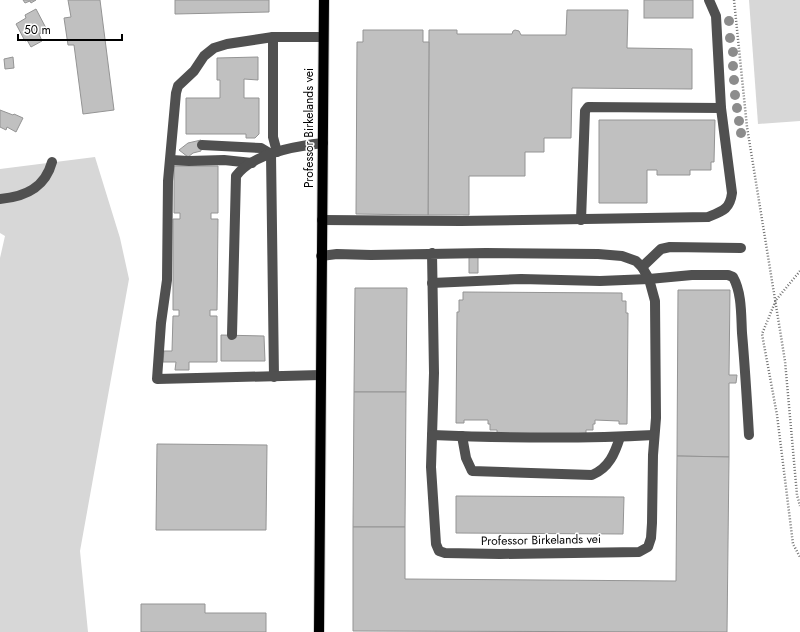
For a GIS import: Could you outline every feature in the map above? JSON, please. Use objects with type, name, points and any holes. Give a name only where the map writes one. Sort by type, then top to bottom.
[{"type":"main road","name":"Professor Birkelands vei","points":[[319,632],[324,0]]},
{"type":"lane","points":[[322,220],[582,220],[708,217],[722,211],[730,204],[732,193],[721,108],[716,16],[709,0]]},
{"type":"lane","points":[[321,375],[157,379],[161,323],[167,280],[168,181],[176,93],[178,86],[194,71],[204,56],[214,48],[227,44],[273,37],[323,37]]},
{"type":"lane","points":[[273,37],[274,377]]},
{"type":"lane","points":[[582,220],[585,110],[588,107],[721,108]]},
{"type":"lane","points":[[232,335],[236,176],[241,169],[274,153],[302,145],[323,143]]},
{"type":"lane","points":[[202,145],[261,148],[274,153]]},
{"type":"lane","points":[[171,160],[224,160],[252,163]]},
{"type":"lane","points":[[0,199],[22,195],[38,186],[45,178],[52,162]]},
{"type":"lane","points":[[642,267],[661,249],[670,247],[741,248]]},
{"type":"lane","name":"Professor Birkelands vei","points":[[321,256],[337,254],[371,255],[432,253],[598,254],[622,256],[636,261],[642,267],[649,279],[655,301],[656,418],[654,435],[652,523],[651,538],[648,547],[639,552],[500,554],[445,553],[439,551],[436,544],[431,467],[434,373],[432,253]]},
{"type":"lane","points":[[432,283],[521,279],[649,279],[692,275],[728,275],[732,277],[737,284],[740,298],[749,434]]},
{"type":"lane","points":[[432,435],[511,438],[620,437],[654,435]]},
{"type":"lane","points":[[462,436],[466,458],[472,471],[592,475],[599,473],[609,462],[614,454],[620,437]]},
{"type":"path","points":[[734,0],[747,127],[785,361],[797,495],[800,506]]},
{"type":"path","points":[[800,271],[776,300],[762,334],[777,414],[793,544],[800,557]]},
{"type":"shaded area","points":[[749,0],[800,0],[800,121],[758,124]]},
{"type":"shaded area","points":[[95,157],[120,238],[129,279],[80,551],[88,632],[0,632],[0,258],[5,236],[0,233],[0,169]]},
{"type":"building","points":[[23,0],[36,0],[31,3],[30,1],[25,3]]},
{"type":"building","points":[[68,0],[100,0],[114,110],[83,114],[74,45],[68,45],[64,18],[71,17]]},
{"type":"building","points":[[175,0],[269,0],[269,12],[175,14]]},
{"type":"building","points":[[644,0],[693,0],[693,18],[644,18]]},
{"type":"building","points":[[36,9],[47,30],[39,34],[42,41],[31,47],[27,40],[25,41],[16,24],[26,18],[25,15]]},
{"type":"building","points":[[567,10],[628,10],[627,48],[692,49],[692,89],[572,88],[571,138],[544,138],[544,152],[525,152],[525,176],[469,176],[469,215],[428,215],[429,30],[457,30],[457,34],[512,34],[515,30],[519,31],[521,35],[566,35]]},
{"type":"building","points":[[363,30],[423,30],[423,42],[429,42],[428,215],[356,214],[357,42],[363,42]]},
{"type":"building","points":[[13,57],[14,68],[5,69],[4,59]]},
{"type":"building","points":[[258,57],[258,80],[244,79],[244,98],[259,98],[259,134],[255,138],[246,138],[246,134],[186,134],[186,98],[220,98],[220,80],[217,80],[217,58]]},
{"type":"building","points":[[0,110],[23,118],[16,132],[7,127],[6,130],[0,127]]},
{"type":"building","points":[[599,120],[715,120],[714,162],[711,162],[711,170],[690,170],[690,175],[657,175],[657,170],[647,170],[647,203],[599,203]]},
{"type":"building","points":[[201,140],[201,151],[193,153],[188,157],[179,150],[188,143]]},
{"type":"building","points":[[174,166],[218,166],[218,213],[211,213],[211,219],[218,219],[217,310],[210,310],[210,316],[217,316],[217,362],[189,362],[189,370],[175,370],[176,362],[163,362],[164,351],[172,351],[173,316],[179,316],[179,310],[173,310],[173,219],[180,219],[180,213],[174,213]]},
{"type":"building","points":[[469,256],[478,257],[478,273],[469,273]]},
{"type":"building","points":[[355,288],[407,288],[406,392],[354,392]]},
{"type":"building","points":[[678,290],[730,290],[729,375],[737,375],[736,383],[729,383],[729,457],[677,456]]},
{"type":"building","points":[[463,292],[622,293],[622,301],[626,301],[626,313],[628,313],[627,424],[619,424],[619,421],[595,420],[593,430],[586,430],[586,434],[497,433],[497,430],[490,430],[488,420],[464,420],[464,423],[456,423],[457,312],[459,312],[459,300],[463,300]]},
{"type":"building","points":[[221,335],[264,336],[265,361],[221,361]]},
{"type":"building","points":[[354,392],[406,392],[405,527],[353,527]]},
{"type":"building","points":[[157,444],[267,445],[266,530],[156,530]]},
{"type":"building","points":[[677,456],[729,457],[727,632],[353,631],[353,527],[405,527],[405,579],[676,581]]},
{"type":"building","points":[[456,496],[624,497],[623,534],[456,533]]},
{"type":"building","points":[[141,604],[205,604],[205,613],[266,613],[266,632],[141,632]]}]
